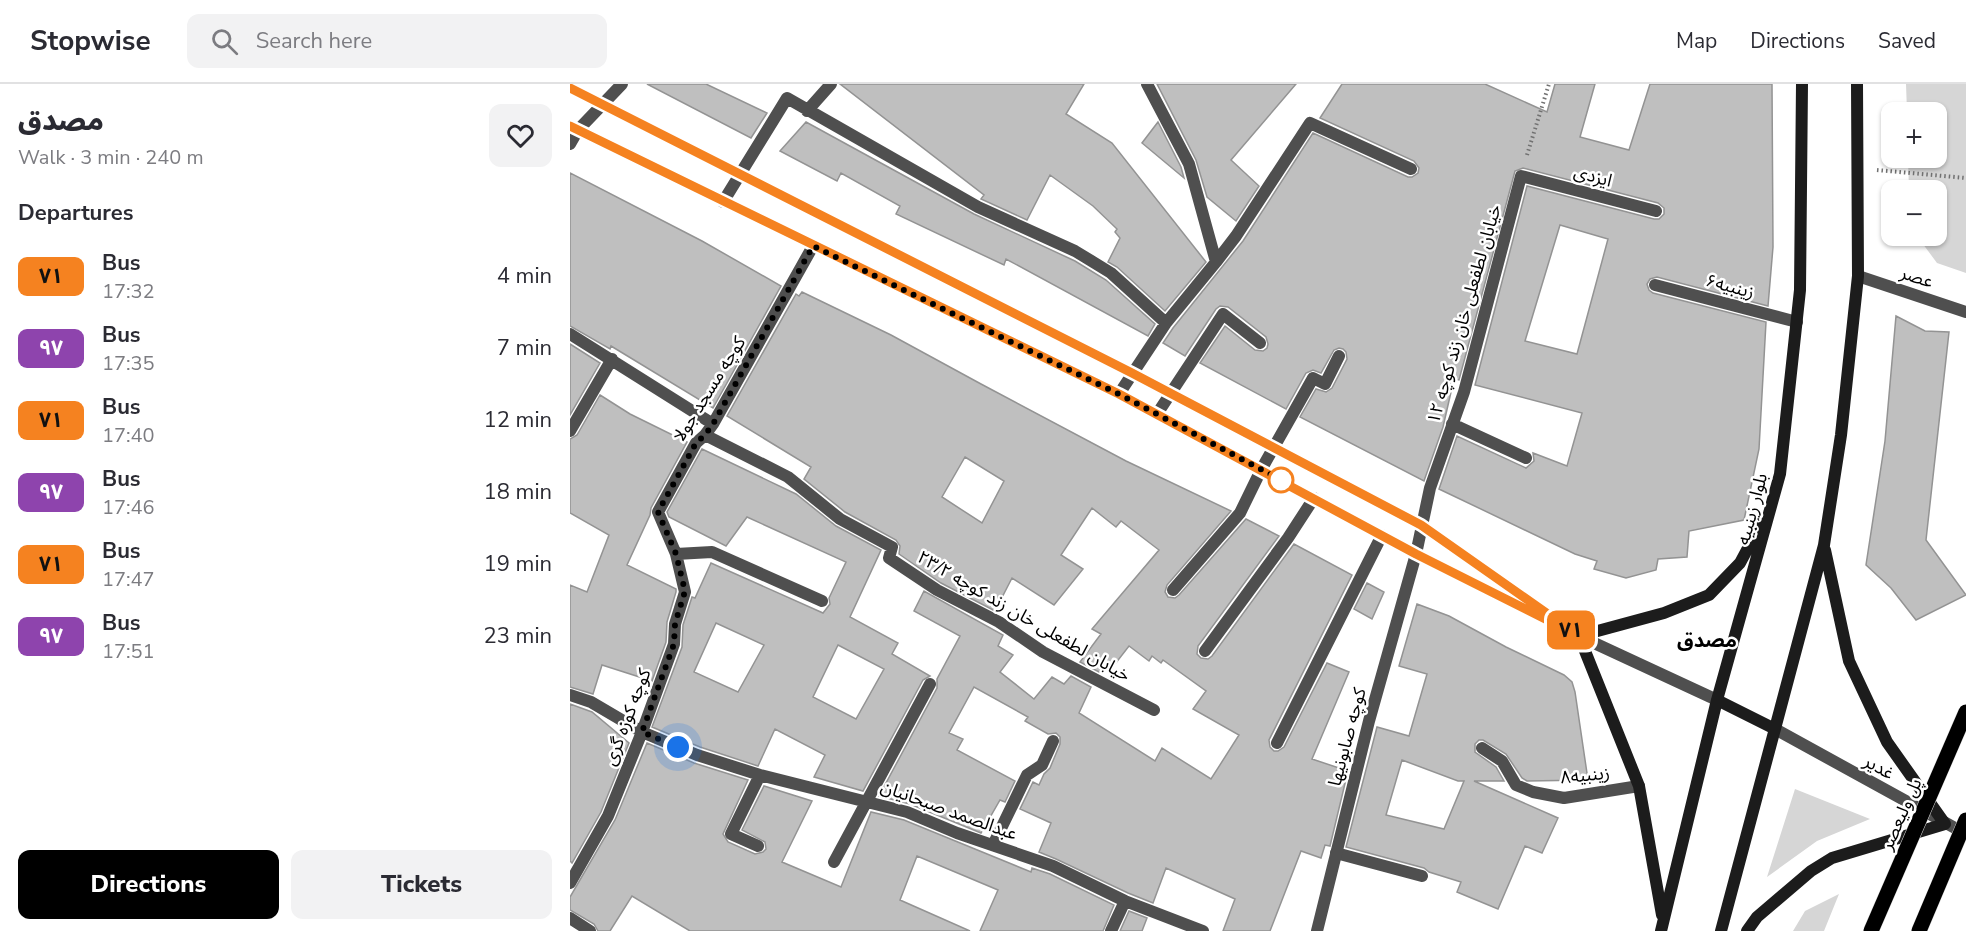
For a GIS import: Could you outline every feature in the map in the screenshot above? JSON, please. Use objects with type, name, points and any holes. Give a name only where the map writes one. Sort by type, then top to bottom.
[{"type":"main road","name":"بلوار زینبیه","points":[[1662,927],[1717,700],[1780,474],[1800,290],[1802,84]]},
{"type":"main road","points":[[1721,931],[1824,545],[1841,435],[1858,276],[1857,84]]},
{"type":"main road","points":[[1662,927],[1639,786],[1579,636],[1664,613],[1709,595],[1740,562],[1773,502]]},
{"type":"main road","points":[[1747,931],[1757,917],[1810,871],[1832,858],[1945,824],[1887,742],[1849,661],[1824,545]]},
{"type":"main road","points":[[1717,700],[1775,729]]},
{"type":"main road","name":"پل ولیعصر","points":[[1871,931],[1966,712]]},
{"type":"main road","points":[[1919,931],[1966,820]]},
{"type":"street","points":[[570,144],[574,128],[603,104],[622,84]]},
{"type":"street","points":[[807,111],[831,84]]},
{"type":"street","points":[[1147,84],[1189,164],[1216,262]]},
{"type":"street","points":[[570,88],[1132,373],[1421,525],[1579,636]]},
{"type":"street","points":[[723,202],[787,98],[978,207],[1084,256],[1111,273],[1166,323]]},
{"type":"street","points":[[1119,394],[1166,323],[1236,236],[1310,123],[1411,169]]},
{"type":"street","points":[[574,128],[1119,394],[1416,554],[1579,636],[1717,700]]},
{"type":"street","name":"ایزدی","points":[[1521,176],[1656,212]]},
{"type":"street","name":"خیابان لطفعلی خان زند کوچه ۱۲","points":[[1416,554],[1430,488],[1464,392],[1521,176]]},
{"type":"street","name":"کوچه مسجد جولا","points":[[676,554],[658,512],[696,443],[713,424],[813,246]]},
{"type":"street","name":"عصر","points":[[1858,276],[1966,312]]},
{"type":"street","name":"۶زینبیه","points":[[1655,285],[1797,322]]},
{"type":"street","points":[[1157,414],[1223,314],[1260,343]]},
{"type":"street","points":[[570,334],[612,358],[713,424]]},
{"type":"street","points":[[1173,590],[1240,513],[1261,470],[1313,378],[1325,384],[1339,356]]},
{"type":"street","points":[[570,431],[612,358]]},
{"type":"street","points":[[1452,424],[1526,458]]},
{"type":"street","name":"خیابان لطفعلی خان زند کوچه ۲۳/۲","points":[[705,435],[788,477],[840,519],[892,548],[889,558],[937,590],[999,622],[1043,652],[1154,710]]},
{"type":"street","points":[[1205,651],[1288,538],[1314,498]]},
{"type":"street","points":[[1277,743],[1382,535]]},
{"type":"street","points":[[676,554],[712,552],[822,601]]},
{"type":"street","name":"کوچه کوزه گری","points":[[570,884],[608,816],[674,644],[675,624],[685,591],[676,554]]},
{"type":"street","name":"کوچه صابونیها","points":[[1317,931],[1369,721],[1416,554]]},
{"type":"street","points":[[834,862],[930,684]]},
{"type":"street","name":"عبدالصمد صبحانیان","points":[[570,695],[591,702],[642,732],[697,755],[760,775],[907,812],[957,833],[1053,866],[1125,901],[1203,931]]},
{"type":"street","name":"غدیر","points":[[1775,729],[1966,834]]},
{"type":"street","points":[[993,845],[1027,775],[1042,765],[1053,741]]},
{"type":"street","name":"زینبیه۸","points":[[1482,748],[1502,761],[1516,785],[1533,792],[1564,798],[1639,786]]},
{"type":"street","points":[[758,846],[731,834],[760,775]]},
{"type":"street","points":[[1336,853],[1422,876]]},
{"type":"street","points":[[1111,931],[1125,901]]},
{"type":"street","points":[[570,918],[591,931]]},
{"type":"path","points":[[1521,176],[1549,84]]},
{"type":"path","points":[[1858,168],[1966,178]]},
{"type":"shaded area","points":[[1906,84],[1966,84],[1966,273],[1937,263],[1924,246],[1947,246],[1947,180],[1909,180],[1908,168],[1947,168],[1947,102],[1907,102]]},
{"type":"shaded area","points":[[1795,789],[1870,819],[1817,841],[1767,877]]},
{"type":"shaded area","points":[[1839,894],[1824,931],[1793,931],[1805,911]]},
{"type":"building","points":[[647,84],[706,84],[767,113],[751,138]]},
{"type":"building","points":[[840,84],[1084,84],[1066,114],[1112,143],[1206,262],[1165,311],[1117,267],[1108,262],[1120,238],[1115,232],[1117,229],[1093,206],[1050,175],[1027,220],[981,199],[984,195]]},
{"type":"building","points":[[1157,84],[1296,84],[1231,160],[1259,186],[1236,221],[1207,197],[1196,160]]},
{"type":"building","points":[[1342,84],[1485,84],[1547,112],[1555,84],[1595,84],[1580,137],[1629,150],[1650,84],[1772,84],[1773,247],[1768,306],[1657,277],[1650,279],[1647,284],[1653,293],[1766,322],[1759,449],[1744,520],[1689,531],[1687,557],[1658,559],[1656,570],[1626,578],[1594,569],[1597,561],[1575,554],[1439,489],[1457,436],[1526,468],[1534,461],[1533,453],[1567,466],[1582,413],[1475,385],[1527,186],[1654,219],[1659,219],[1664,214],[1664,208],[1658,203],[1523,168],[1515,171],[1459,380],[1454,379],[1443,427],[1424,481],[1300,417],[1316,389],[1326,392],[1332,388],[1347,359],[1343,349],[1334,350],[1321,373],[1313,370],[1306,373],[1286,409],[1200,363],[1225,326],[1255,350],[1263,351],[1267,348],[1266,337],[1228,307],[1220,306],[1216,309],[1185,356],[1163,343],[1243,241],[1313,133],[1408,177],[1418,173],[1419,168],[1414,161],[1320,118]],"holes":[[[1560,225],[1608,239],[1577,354],[1525,341]]]},
{"type":"building","points":[[806,122],[974,214],[1075,261],[1106,280],[1155,324],[1148,336],[1006,259],[1004,265],[896,214],[900,206],[841,173],[837,181],[780,151]]},
{"type":"building","points":[[1158,122],[1181,167],[1184,178],[1142,143]]},
{"type":"building","points":[[570,173],[702,241],[781,286],[713,408],[611,346],[610,349],[570,326]]},
{"type":"building","points":[[802,292],[891,335],[1126,461],[1231,511],[1167,585],[1165,592],[1168,597],[1175,598],[1179,595],[1246,519],[1279,536],[1198,646],[1197,654],[1201,658],[1208,659],[1212,656],[1294,544],[1352,575],[1269,740],[1270,747],[1274,751],[1284,747],[1327,663],[1349,672],[1312,759],[1348,771],[1330,846],[1325,845],[1321,858],[1301,851],[1270,931],[1223,931],[1235,899],[1166,868],[1153,903],[1039,852],[1051,823],[1020,809],[1033,782],[1039,785],[1050,768],[1060,744],[1060,737],[1056,733],[1048,734],[1025,721],[1028,717],[974,687],[949,733],[963,739],[957,750],[1015,781],[1005,802],[1000,800],[981,833],[910,804],[879,796],[937,688],[937,679],[960,636],[914,611],[924,591],[1003,635],[998,646],[1013,655],[1000,672],[1034,699],[1052,677],[1064,684],[1071,676],[1091,687],[1079,713],[1155,761],[1162,748],[1211,779],[1239,735],[1193,709],[1206,691],[1163,660],[1161,663],[1152,656],[1149,661],[1129,646],[1112,668],[1104,661],[1099,672],[1080,662],[1101,634],[1092,629],[1159,550],[1121,521],[1116,527],[1092,508],[1061,555],[1083,569],[1054,605],[1012,578],[995,611],[941,583],[899,554],[900,546],[896,540],[845,512],[804,479],[811,467],[727,416],[796,294],[799,296]],"holes":[[[965,457],[1004,481],[982,523],[942,497]]]},
{"type":"building","points":[[1896,316],[1925,331],[1949,332],[1926,540],[1966,595],[1916,620],[1891,588],[1866,565],[1885,441]]},
{"type":"building","points":[[570,344],[600,363],[570,415]]},
{"type":"building","points":[[600,395],[630,414],[687,442],[651,508],[627,565],[676,589],[667,622],[666,642],[652,681],[602,665],[593,694],[570,687],[570,585],[587,592],[609,535],[570,513],[570,439],[577,435]]},
{"type":"building","points":[[702,449],[796,494],[836,526],[881,550],[850,617],[898,643],[892,654],[930,676],[923,680],[863,791],[814,777],[825,755],[775,729],[758,766],[700,747],[652,727],[682,647],[683,625],[692,597],[695,598],[711,563],[823,613],[830,604],[829,598],[846,562],[747,517],[726,546],[669,517],[667,512]],"holes":[[[716,623],[764,645],[738,692],[694,672]],[[838,645],[884,669],[856,719],[813,697]]]},
{"type":"building","points":[[1367,583],[1384,592],[1372,619],[1354,609]]},
{"type":"building","points":[[1417,604],[1449,616],[1564,675],[1572,682],[1588,780],[1527,781],[1522,778],[1506,754],[1483,740],[1475,744],[1475,752],[1496,767],[1504,781],[1474,781],[1558,818],[1542,853],[1525,846],[1498,909],[1457,892],[1461,882],[1429,872],[1424,868],[1346,847],[1377,727],[1409,736],[1427,674],[1399,666]],"holes":[[[1402,760],[1458,781],[1464,781],[1444,829],[1386,815]]]},
{"type":"building","points":[[570,704],[592,712],[629,743],[601,812],[572,863],[570,861]]},
{"type":"building","points":[[647,743],[694,763],[748,780],[723,834],[728,842],[755,854],[766,849],[765,842],[742,830],[764,786],[812,801],[782,862],[841,887],[871,812],[904,820],[1031,872],[1032,868],[1050,874],[1114,905],[1103,931],[980,931],[998,890],[917,856],[900,900],[970,931],[690,931],[632,896],[610,931],[598,931],[594,924],[570,910],[570,897],[615,820]]},
{"type":"building","points":[[1129,911],[1147,918],[1142,931],[1120,931]]},
{"type":"bus line","name":"۷۱","points":[[570,88],[1132,373],[1421,525],[1579,636],[1416,554],[1119,394],[570,126]]},
{"type":"district","name":"مصدق","points":[[1707,640]]},
{"type":"route","points":[[678,747],[642,732],[674,644],[675,624],[685,591],[676,554],[658,512],[696,443],[713,424],[813,246],[1119,394],[1283,481],[1281,480]]}]
